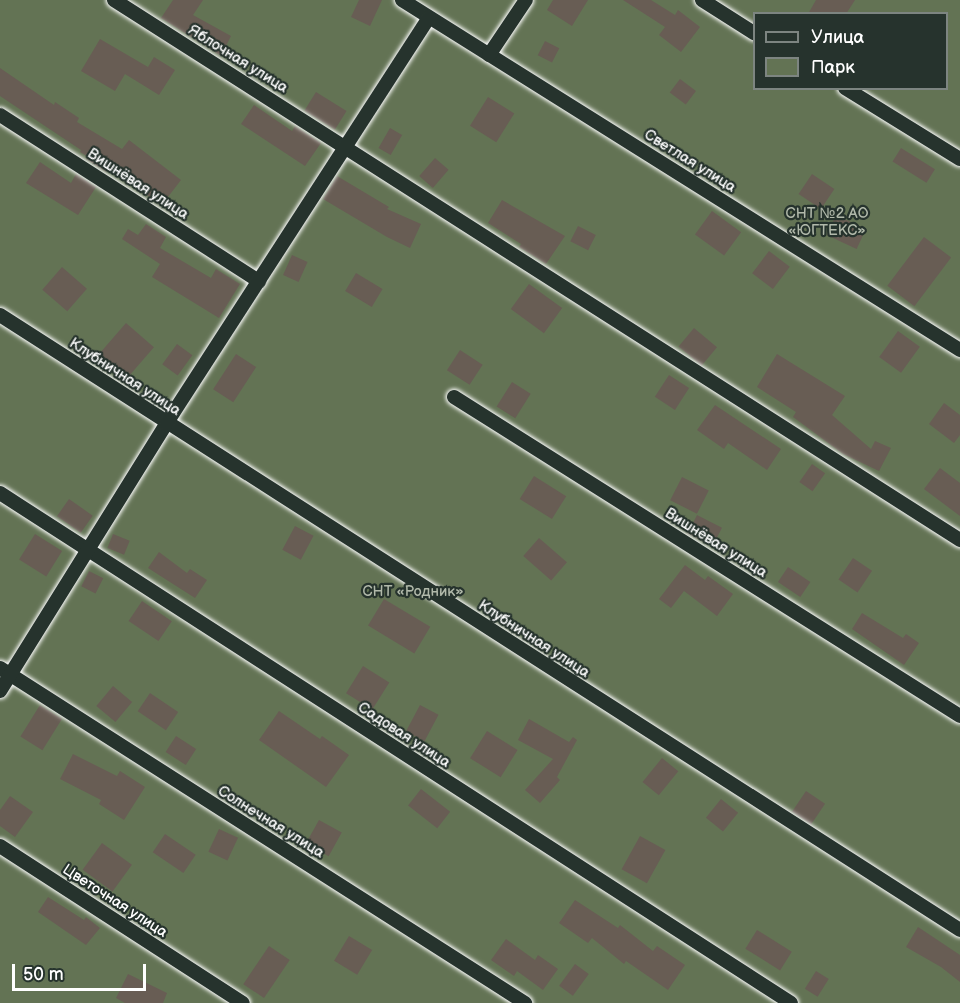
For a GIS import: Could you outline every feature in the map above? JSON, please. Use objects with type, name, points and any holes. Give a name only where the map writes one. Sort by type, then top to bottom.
[{"type":"street","name":"Яблочная улица","points":[[114,0],[960,540]]},
{"type":"street","name":"Светлая улица","points":[[402,0],[960,350]]},
{"type":"street","points":[[489,55],[526,0]]},
{"type":"street","points":[[702,0],[753,32]]},
{"type":"street","points":[[0,691],[5,672],[88,551],[166,424],[429,18]]},
{"type":"street","points":[[848,90],[960,159]]},
{"type":"street","name":"Вишнёвая улица","points":[[0,115],[259,281]]},
{"type":"street","name":"Клубничная улица","points":[[0,315],[166,424],[960,930]]},
{"type":"street","name":"Вишнёвая улица","points":[[454,398],[960,716]]},
{"type":"street","name":"Садовая улица","points":[[0,493],[791,1003]]},
{"type":"street","name":"Солнечная улица","points":[[5,672],[525,1003]]},
{"type":"street","name":"Цветочная улица","points":[[0,846],[243,1003]]},
{"type":"green space","name":"СНТ «Родник»","points":[[0,0],[960,0],[960,1003],[0,1003]]},
{"type":"building","points":[[173,0],[203,0],[193,15],[231,36],[221,56],[161,18]]},
{"type":"building","points":[[359,0],[382,0],[370,26],[351,17]]},
{"type":"building","points":[[553,0],[588,0],[572,26],[547,10]]},
{"type":"building","points":[[623,0],[651,0],[675,15],[678,10],[700,27],[681,52],[659,35],[665,27]]},
{"type":"building","points":[[816,0],[855,0],[847,12],[809,12]]},
{"type":"building","points":[[100,39],[148,67],[154,57],[175,70],[159,95],[125,74],[115,91],[81,71]]},
{"type":"building","points":[[545,41],[559,48],[552,63],[538,55]]},
{"type":"building","points":[[0,68],[54,105],[55,102],[79,118],[77,122],[122,149],[129,140],[181,180],[161,206],[110,166],[106,172],[86,159],[88,157],[80,152],[81,150],[0,96]]},
{"type":"building","points":[[680,79],[696,91],[686,105],[670,93]]},
{"type":"building","points":[[316,92],[347,111],[335,130],[304,111]]},
{"type":"building","points":[[488,97],[514,113],[496,142],[470,126]]},
{"type":"building","points":[[254,105],[292,131],[295,126],[321,143],[305,166],[241,124]]},
{"type":"building","points":[[390,128],[402,135],[391,155],[378,148]]},
{"type":"building","points":[[901,148],[935,169],[926,183],[893,162]]},
{"type":"building","points":[[435,158],[449,170],[433,188],[419,176]]},
{"type":"building","points":[[40,162],[71,183],[76,174],[96,187],[78,215],[26,183]]},
{"type":"building","points":[[812,174],[834,189],[821,209],[799,194]]},
{"type":"building","points":[[337,176],[389,207],[387,209],[421,224],[410,248],[323,199]]},
{"type":"building","points":[[502,200],[565,236],[546,264],[519,247],[521,244],[488,223]]},
{"type":"building","points":[[712,211],[741,232],[724,256],[695,234]]},
{"type":"building","points":[[836,215],[866,229],[857,249],[827,235]]},
{"type":"building","points":[[146,224],[166,237],[160,248],[211,278],[216,269],[240,284],[219,318],[152,277],[160,264],[122,239],[128,229],[138,235]]},
{"type":"building","points":[[578,226],[596,235],[588,250],[570,241]]},
{"type":"building","points":[[924,237],[951,257],[914,306],[887,286]]},
{"type":"building","points":[[769,251],[790,267],[773,289],[752,273]]},
{"type":"building","points":[[292,255],[308,262],[299,282],[283,275]]},
{"type":"building","points":[[62,267],[87,289],[67,311],[42,290]]},
{"type":"building","points":[[356,273],[383,289],[372,307],[345,291]]},
{"type":"building","points":[[529,284],[562,308],[544,333],[511,309]]},
{"type":"building","points":[[126,323],[154,347],[126,380],[98,355]]},
{"type":"building","points":[[694,328],[717,347],[702,366],[679,346]]},
{"type":"building","points":[[898,331],[920,347],[901,373],[879,357]]},
{"type":"building","points":[[177,344],[192,355],[178,375],[162,364]]},
{"type":"building","points":[[460,350],[483,365],[470,385],[447,370]]},
{"type":"building","points":[[236,354],[256,367],[233,402],[213,389]]},
{"type":"building","points":[[777,354],[845,396],[832,415],[871,449],[875,441],[891,448],[879,471],[843,454],[793,417],[796,412],[757,387]]},
{"type":"building","points":[[669,375],[689,388],[675,410],[655,397]]},
{"type":"building","points":[[512,382],[531,394],[515,418],[497,407]]},
{"type":"building","points":[[944,403],[960,415],[960,435],[954,443],[929,424]]},
{"type":"building","points":[[715,405],[781,449],[767,470],[728,443],[724,449],[697,430]]},
{"type":"building","points":[[812,464],[825,473],[812,491],[799,482]]},
{"type":"building","points":[[940,468],[960,483],[960,516],[924,489]]},
{"type":"building","points":[[534,476],[566,496],[552,519],[520,499]]},
{"type":"building","points":[[682,477],[709,491],[697,514],[670,500]]},
{"type":"building","points":[[69,499],[93,516],[81,533],[57,516]]},
{"type":"building","points":[[697,515],[722,528],[712,546],[687,534]]},
{"type":"building","points":[[295,526],[314,536],[301,560],[282,550]]},
{"type":"building","points":[[35,534],[62,551],[46,576],[19,559]]},
{"type":"building","points":[[113,534],[130,541],[124,555],[107,548]]},
{"type":"building","points":[[539,538],[567,562],[551,580],[523,556]]},
{"type":"building","points":[[159,552],[187,573],[190,569],[207,580],[195,598],[148,568]]},
{"type":"building","points":[[853,558],[872,571],[858,592],[838,580]]},
{"type":"building","points":[[685,565],[705,580],[708,576],[733,594],[717,616],[684,591],[671,608],[659,599]]},
{"type":"building","points":[[788,567],[810,582],[800,597],[778,582]]},
{"type":"building","points":[[89,571],[103,578],[96,593],[81,586]]},
{"type":"building","points":[[384,599],[430,627],[414,653],[368,626]]},
{"type":"building","points":[[142,601],[172,621],[158,641],[129,621]]},
{"type":"building","points":[[862,613],[903,638],[906,634],[919,643],[904,665],[852,629]]},
{"type":"building","points":[[363,666],[389,682],[372,710],[346,693]]},
{"type":"building","points":[[113,686],[132,702],[115,722],[96,706]]},
{"type":"building","points":[[150,693],[178,712],[166,730],[138,711]]},
{"type":"building","points":[[40,705],[62,719],[42,750],[20,736]]},
{"type":"building","points":[[420,705],[439,715],[424,741],[406,731]]},
{"type":"building","points":[[279,711],[320,739],[322,736],[349,755],[326,787],[259,740]]},
{"type":"building","points":[[529,719],[569,742],[573,737],[577,740],[557,777],[560,780],[540,803],[525,790],[553,759],[518,740]]},
{"type":"building","points":[[487,731],[518,750],[501,777],[470,758]]},
{"type":"building","points":[[176,736],[196,749],[186,765],[166,752]]},
{"type":"building","points":[[73,754],[117,776],[120,771],[145,787],[124,820],[99,804],[101,800],[60,779]]},
{"type":"building","points":[[662,758],[678,771],[659,795],[642,782]]},
{"type":"building","points":[[421,789],[450,812],[437,828],[408,806]]},
{"type":"building","points":[[806,791],[825,804],[811,825],[792,812]]},
{"type":"building","points":[[10,796],[33,812],[15,837],[0,826],[0,810]]},
{"type":"building","points":[[721,799],[738,813],[723,831],[706,818]]},
{"type":"building","points":[[319,820],[342,833],[329,856],[306,844]]},
{"type":"building","points":[[219,829],[238,838],[227,861],[208,852]]},
{"type":"building","points":[[165,834],[196,855],[183,873],[153,852]]},
{"type":"building","points":[[640,836],[665,850],[647,883],[622,869]]},
{"type":"building","points":[[102,843],[132,865],[113,891],[83,870]]},
{"type":"building","points":[[48,897],[84,920],[86,917],[100,928],[86,945],[38,912]]},
{"type":"building","points":[[575,900],[618,928],[620,925],[653,951],[657,946],[685,965],[668,990],[626,961],[624,964],[592,938],[588,943],[559,923]]},
{"type":"building","points":[[918,927],[960,955],[960,982],[941,967],[906,947]]},
{"type":"building","points":[[757,930],[792,952],[780,970],[745,949]]},
{"type":"building","points":[[349,936],[372,950],[357,975],[334,961]]},
{"type":"building","points":[[506,939],[535,960],[538,955],[558,969],[543,990],[517,971],[514,976],[491,960]]},
{"type":"building","points":[[269,946],[290,960],[264,998],[243,984]]},
{"type":"building","points":[[575,964],[589,974],[573,996],[559,986]]},
{"type":"building","points":[[816,971],[829,979],[818,997],[805,989]]},
{"type":"building","points":[[128,974],[167,993],[163,1003],[125,1003],[116,998]]},
{"type":"park label","name":"СНТ №2 АО «ЮГТЕКС»","points":[[827,222]]}]
